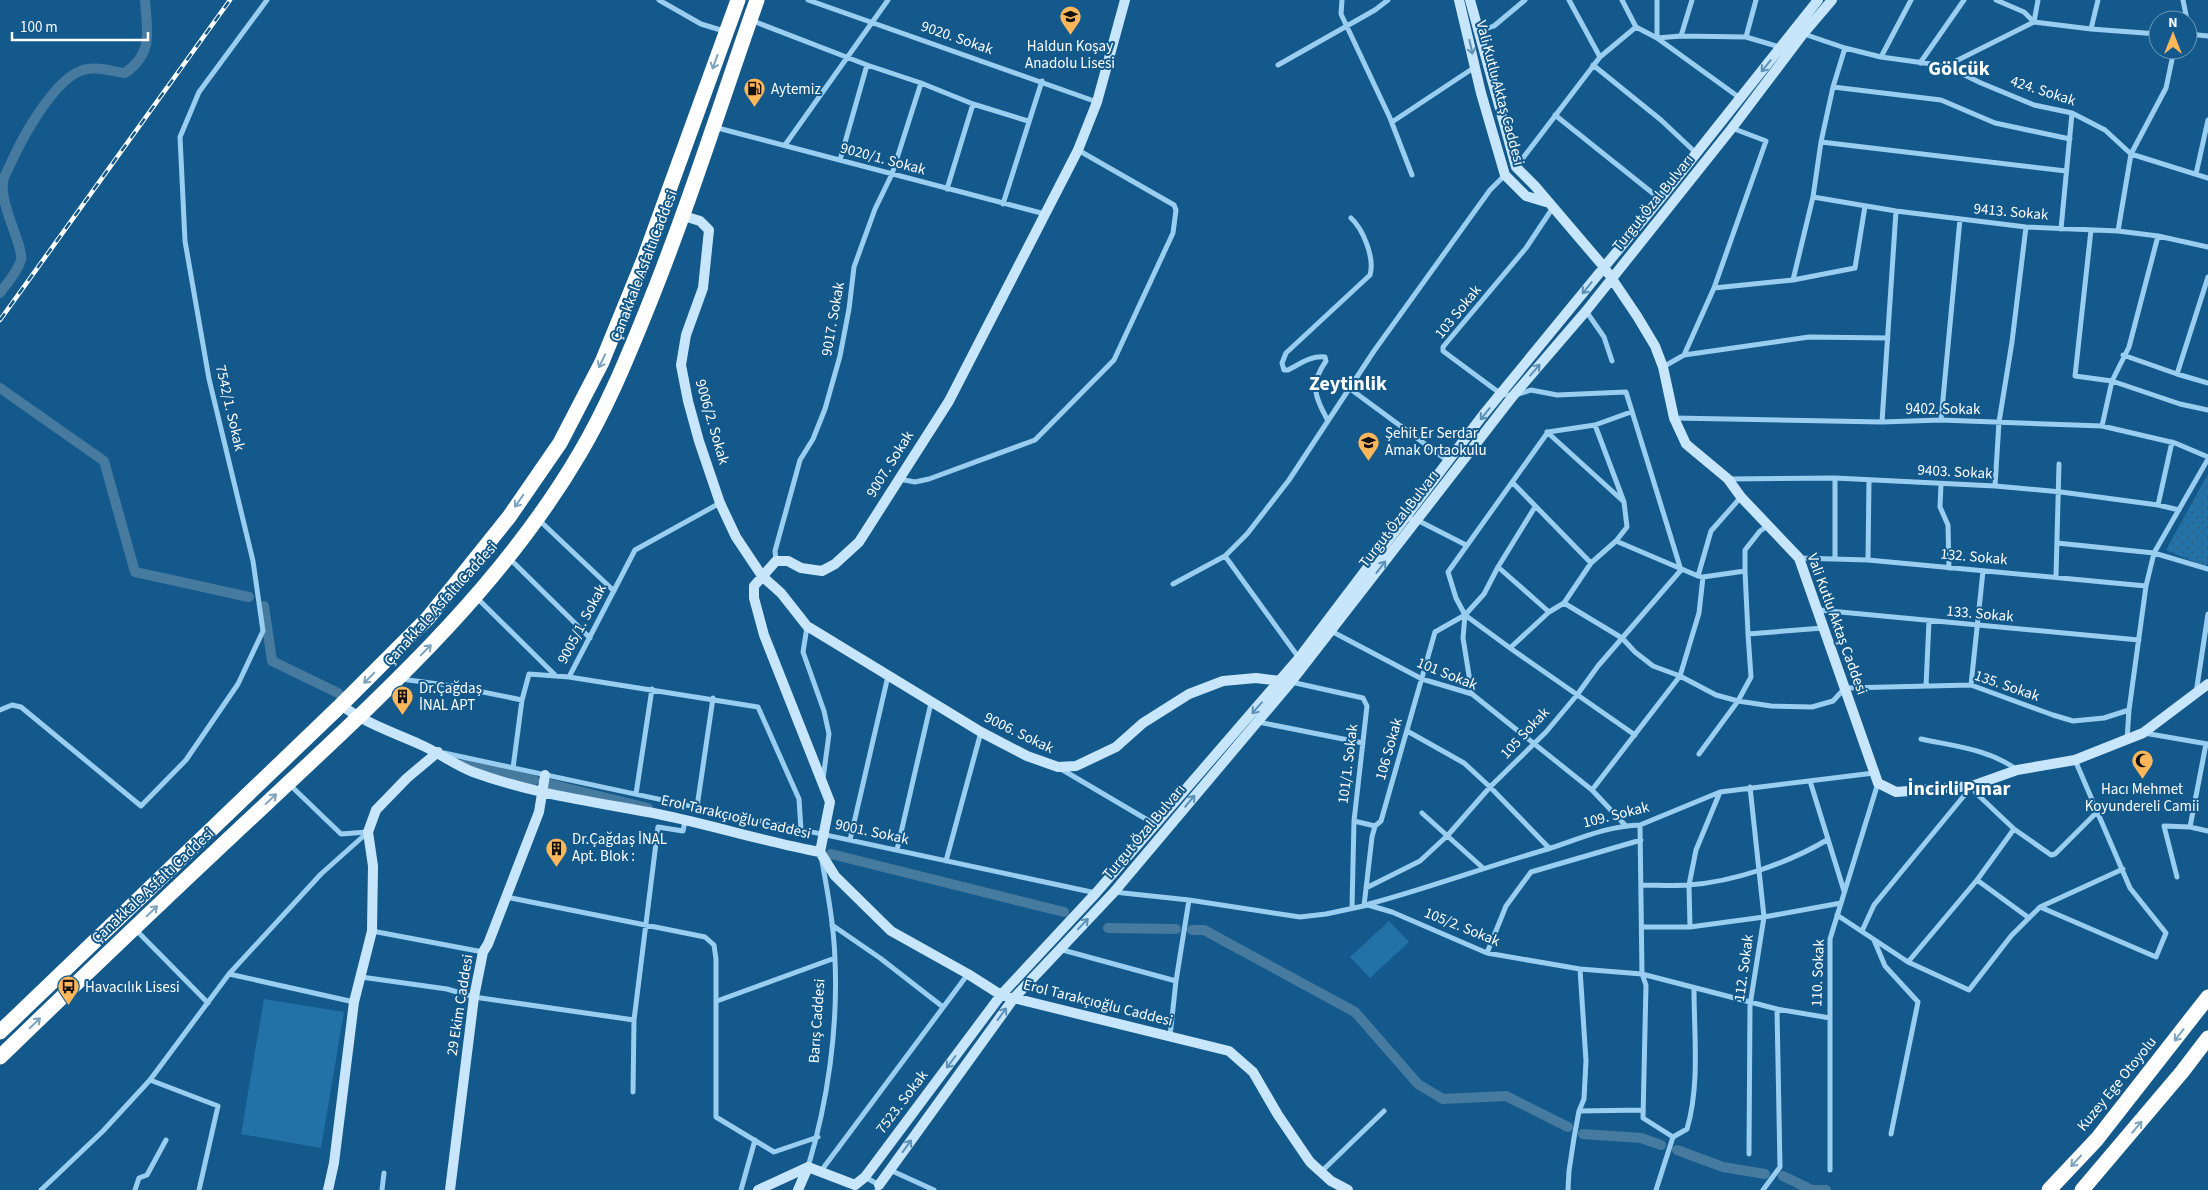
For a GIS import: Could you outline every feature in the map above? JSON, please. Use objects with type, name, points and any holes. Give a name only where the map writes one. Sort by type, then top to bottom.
[{"type":"highway","name":"Çanakkale Asfaltı Caddesi","points":[[0,1032],[341,705],[428,618],[509,516],[560,443],[602,362],[641,268],[738,0]]},
{"type":"highway","name":"Çanakkale Asfaltı Caddesi","points":[[0,1057],[397,679],[476,596],[508,557],[536,518],[580,453],[623,368],[684,216],[757,0]]},
{"type":"highway","name":"Kuzey Ege Otoyolu","points":[[2049,1190],[2097,1139],[2208,997]]},
{"type":"highway","points":[[2082,1190],[2153,1108],[2208,1038]]},
{"type":"street","name":"7542/1. Sokak","points":[[0,710],[12,705],[21,707],[141,806],[186,760],[238,684],[263,631],[253,561],[209,379],[185,241],[180,137],[198,92],[267,0]]},
{"type":"street","points":[[659,0],[701,24],[726,32]]},
{"type":"street","name":"9020. Sokak","points":[[808,0],[1097,102]]},
{"type":"street","points":[[786,145],[871,21],[888,0]]},
{"type":"street","name":"9007. Sokak","points":[[776,561],[788,561],[801,568],[822,571],[835,564],[859,542],[948,401],[1078,150],[1097,102],[1125,0]]},
{"type":"street","points":[[1342,0],[1342,14],[1392,122],[1412,175]]},
{"type":"street","points":[[1278,65],[1375,10],[1388,0]]},
{"type":"street","name":"Vali Kutlu Aktaş Caddesi","points":[[1459,0],[1475,67],[1505,175],[1526,196],[1549,205]]},
{"type":"street","name":"Vali Kutlu Aktaş Caddesi","points":[[1470,0],[1516,167],[1535,186],[1549,205],[1604,267],[1637,316],[1663,367],[1674,418],[1686,444],[1728,479],[1742,497],[1799,558],[1819,610],[1823,628],[1876,778]]},
{"type":"street","points":[[1478,32],[1494,26],[1525,0]]},
{"type":"street","points":[[1569,0],[1600,57]]},
{"type":"street","points":[[1622,0],[1636,27],[1657,38],[1740,98]]},
{"type":"street","points":[[1657,0],[1657,38]]},
{"type":"street","points":[[1681,36],[1692,0]]},
{"type":"street","points":[[1746,37],[1756,0]]},
{"type":"street","name":"Turgut Özal Bulvarı","points":[[878,1188],[1014,998],[1114,892],[1257,722],[1286,681],[1299,658],[1448,461],[1818,0]]},
{"type":"street","name":"Turgut Özal Bulvarı","points":[[1001,995],[1096,893],[1330,630],[1513,396],[1586,311],[1732,128],[1803,34],[1832,0]]},
{"type":"street","points":[[1882,57],[1910,0]]},
{"type":"street","points":[[1920,62],[1964,0]]},
{"type":"street","points":[[1996,0],[2024,12],[2034,22]]},
{"type":"street","points":[[2034,22],[2038,0]]},
{"type":"street","points":[[2091,29],[2098,0]]},
{"type":"street","points":[[750,20],[973,104],[1028,121]]},
{"type":"street","points":[[1946,66],[2034,22],[2148,33]]},
{"type":"street","points":[[1516,167],[1593,65],[1636,27]]},
{"type":"street","name":"424. Sokak","points":[[1803,34],[1845,48],[1882,57],[1946,66],[1980,83],[2034,105],[2072,113],[2105,130],[2131,154],[2208,178]]},
{"type":"street","points":[[1657,38],[1681,36],[1746,37],[1781,47]]},
{"type":"street","points":[[1793,280],[1813,198],[1821,142],[1833,87],[1845,48]]},
{"type":"street","points":[[2118,231],[2131,154],[2166,88],[2172,60]]},
{"type":"street","points":[[840,160],[867,65]]},
{"type":"street","points":[[1593,65],[1660,120],[1696,153]]},
{"type":"street","points":[[1392,122],[1475,67]]},
{"type":"street","points":[[1003,204],[1042,81]]},
{"type":"street","name":"9017. Sokak","points":[[776,561],[775,551],[800,460],[813,439],[825,409],[840,356],[849,309],[854,267],[875,209],[892,174],[921,83]]},
{"type":"street","points":[[1833,87],[1941,100],[1995,122],[2070,139]]},
{"type":"street","points":[[947,189],[973,104]]},
{"type":"street","points":[[2061,229],[2072,113]]},
{"type":"street","points":[[1555,115],[1660,199]]},
{"type":"street","points":[[2196,174],[2208,120]]},
{"type":"street","name":"9020/1. Sokak","points":[[714,127],[1046,214]]},
{"type":"street","points":[[1684,356],[1714,288],[1766,141],[1732,128]]},
{"type":"street","points":[[1821,142],[2066,171]]},
{"type":"street","points":[[899,479],[915,482],[929,479],[1035,440],[1114,360],[1173,233],[1176,210],[1174,205],[1078,150]]},
{"type":"street","points":[[1173,584],[1225,556],[1247,534],[1289,480],[1374,351],[1490,190],[1505,175]]},
{"type":"street","name":"9413. Sokak","points":[[1813,198],[1960,220],[2026,227],[2118,231],[2158,236],[2208,247]]},
{"type":"street","name":"103 Sokak","points":[[1549,205],[1526,248],[1443,347],[1444,351],[1501,394],[1513,396],[1531,390],[1557,395],[1626,392],[1631,412]]},
{"type":"street","points":[[1714,288],[1793,280],[1855,268],[1865,206]]},
{"type":"street","points":[[1882,422],[1896,211]]},
{"type":"street","name":"9006/2. Sokak","points":[[684,216],[700,220],[709,230],[703,288],[686,335],[681,366],[696,433],[720,503],[736,537],[762,576],[781,593],[807,626]]},
{"type":"street","points":[[1328,421],[1318,401],[1314,384],[1316,375],[1326,361],[1326,357],[1318,356],[1288,370],[1284,370],[1282,363],[1286,353],[1370,274],[1371,258],[1356,223],[1350,218]]},
{"type":"street","points":[[1941,420],[1960,220]]},
{"type":"street","points":[[1995,486],[1999,422],[2012,342],[2026,227]]},
{"type":"street","points":[[2091,230],[2075,376],[2112,381],[2180,404],[2208,410]]},
{"type":"street","points":[[2102,426],[2112,381],[2129,347],[2158,236]]},
{"type":"street","points":[[2177,374],[2208,277]]},
{"type":"street","points":[[1586,311],[1604,337],[1612,361]]},
{"type":"street","points":[[1663,367],[1684,356],[1809,337],[1888,338]]},
{"type":"street","points":[[2124,355],[2208,383]]},
{"type":"street","points":[[1349,388],[1448,461]]},
{"type":"street","points":[[1635,735],[1577,696],[1465,615],[1456,598],[1448,572],[1547,432],[1595,424],[1631,412],[1681,570]]},
{"type":"street","name":"9402. Sokak","points":[[1674,418],[1882,422],[1941,420],[2102,426],[2172,442],[2208,458]]},
{"type":"street","points":[[1510,648],[1549,612],[1564,603],[1591,563],[1616,541],[1627,527],[1624,502],[1595,424]]},
{"type":"street","points":[[1547,432],[1624,502]]},
{"type":"street","points":[[2158,505],[2172,442]]},
{"type":"street","points":[[2127,741],[2129,710],[2146,586],[2154,552],[2208,458]]},
{"type":"street","points":[[2056,576],[2059,464]]},
{"type":"street","points":[[1835,478],[1835,558]]},
{"type":"street","name":"9403. Sokak","points":[[1728,479],[1835,478],[1995,486],[2059,492],[2158,505],[2178,510]]},
{"type":"street","points":[[1868,560],[1869,480]]},
{"type":"street","points":[[1512,482],[1591,563]]},
{"type":"street","points":[[1941,484],[1940,507],[1948,525],[1949,568]]},
{"type":"street","points":[[1592,790],[1680,676],[1699,614],[1700,577],[1711,531],[1742,497]]},
{"type":"street","name":"9005/1. Sokak","points":[[513,768],[522,700],[529,674],[569,676],[635,550],[720,503]]},
{"type":"street","name":"106 Sokak","points":[[1366,905],[1366,888],[1375,826],[1381,821],[1435,632],[1465,615],[1484,594],[1498,567],[1535,507]]},
{"type":"street","points":[[536,518],[614,592]]},
{"type":"street","points":[[1406,518],[1417,520],[1466,545]]},
{"type":"street","points":[[1699,754],[1738,701],[1751,677],[1744,550],[1760,531],[1770,525]]},
{"type":"street","points":[[1616,541],[1700,577],[1745,571]]},
{"type":"street","points":[[2057,543],[2154,552],[2208,569]]},
{"type":"street","points":[[1225,556],[1299,658]]},
{"type":"street","points":[[508,557],[590,638]]},
{"type":"street","name":"132. Sokak","points":[[1799,558],[1868,560],[2056,576],[2146,586]]},
{"type":"street","points":[[776,561],[754,586],[754,598],[764,635],[830,802],[820,852]]},
{"type":"street","points":[[1498,567],[1549,612]]},
{"type":"street","name":"105 Sokak","points":[[1366,888],[1420,861],[1448,835],[1490,787],[1534,744],[1577,696],[1598,666],[1681,570]]},
{"type":"street","points":[[1971,685],[1983,571]]},
{"type":"street","points":[[476,596],[556,675]]},
{"type":"street","points":[[1564,603],[1622,638],[1635,652],[1653,666],[1680,676],[1716,695],[1738,701],[1771,706],[1812,707],[1833,701],[1845,688]]},
{"type":"street","name":"133. Sokak","points":[[1819,610],[2139,640]]},
{"type":"street","points":[[2196,693],[2208,614]]},
{"type":"street","points":[[1465,615],[1463,638],[1472,694]]},
{"type":"street","points":[[1926,686],[1929,621]]},
{"type":"street","points":[[807,626],[803,652],[824,711],[828,734],[823,781]]},
{"type":"street","name":"9006. Sokak","points":[[807,626],[981,732],[1027,756],[1058,767],[1076,766],[1116,747],[1143,723],[1197,691],[1223,681],[1256,678],[1286,681]]},
{"type":"street","points":[[1748,634],[1823,628]]},
{"type":"street","name":"101 Sokak","points":[[1330,630],[1422,679],[1472,694],[1592,790],[1626,826]]},
{"type":"street","points":[[569,676],[714,698],[758,707],[799,799],[801,830]]},
{"type":"street","points":[[850,840],[888,676]]},
{"type":"street","points":[[397,679],[453,686],[522,700]]},
{"type":"street","name":"101/1. Sokak","points":[[1286,681],[1363,698],[1367,706],[1354,821],[1352,908]]},
{"type":"street","points":[[1876,778],[1896,792],[1972,786],[2017,770],[2075,760],[2127,741],[2143,733],[2208,684]]},
{"type":"street","name":"135. Sokak","points":[[1845,688],[1971,685],[2053,715],[2073,720],[2104,718],[2129,710]]},
{"type":"street","points":[[636,794],[652,689]]},
{"type":"street","points":[[697,807],[714,698]]},
{"type":"street","points":[[897,850],[931,703]]},
{"type":"street","name":"Erol Tarakçıoğlu Caddesi","points":[[341,705],[358,718],[438,752],[470,771],[541,792],[685,821],[785,846],[820,852],[835,876],[892,931],[1001,995],[1229,1051],[1253,1072],[1310,1162],[1331,1181],[1348,1190]]},
{"type":"street","points":[[1257,722],[1363,744]]},
{"type":"street","points":[[1407,731],[1464,763],[1549,848]]},
{"type":"street","points":[[946,861],[981,732]]},
{"type":"street","points":[[2143,733],[2207,744],[2190,827]]},
{"type":"street","points":[[1921,739],[1992,755],[2005,761],[2017,770]]},
{"type":"street","points":[[41,1190],[103,1131],[150,1080],[229,974],[321,874],[368,832],[376,810],[407,778],[438,752]]},
{"type":"street","name":"9001. Sokak","points":[[438,752],[1096,893]]},
{"type":"street","points":[[2040,907],[2156,957],[2166,933],[2130,888],[2075,760]]},
{"type":"street","points":[[1058,767],[1156,824]]},
{"type":"street","name":"29 Ekim Caddesi","points":[[450,1190],[474,997],[483,952],[488,944],[539,812],[545,775]]},
{"type":"street","name":"109. Sokak","points":[[1366,905],[1404,895],[1589,834],[1640,825],[1720,792],[1810,781],[1876,778]]},
{"type":"street","name":"110. Sokak","points":[[1830,1170],[1830,940],[1876,778]]},
{"type":"street","points":[[1810,781],[1844,892]]},
{"type":"street","points":[[288,783],[341,834],[368,832]]},
{"type":"street","points":[[1972,786],[1976,793],[2014,829],[2051,855],[2098,811]]},
{"type":"street","points":[[1862,931],[1874,905],[1972,786]]},
{"type":"street","name":"112. Sokak","points":[[1748,1154],[1751,1003],[1764,917],[1750,787]]},
{"type":"street","points":[[1690,927],[1689,885],[1696,850],[1720,792]]},
{"type":"street","points":[[1422,813],[1482,868]]},
{"type":"street","points":[[633,1092],[634,1020],[658,827],[683,831],[685,821]]},
{"type":"street","points":[[1354,821],[1375,826]]},
{"type":"street","points":[[1640,825],[1643,927],[1642,974],[1646,985],[1642,1118],[1673,1136]]},
{"type":"street","points":[[2177,877],[2164,826],[2190,827],[2208,831]]},
{"type":"street","points":[[1908,962],[1977,880],[2014,829]]},
{"type":"street","points":[[328,1190],[334,1163],[354,1002],[372,931],[373,866],[368,832]]},
{"type":"street","points":[[1487,953],[1506,906],[1531,872],[1640,840]]},
{"type":"street","points":[[1642,885],[1689,885],[1723,879],[1801,855],[1827,840]]},
{"type":"street","name":"Barış Caddesi","points":[[798,1190],[818,1136],[834,1019],[835,958],[832,925],[820,852]]},
{"type":"street","points":[[1837,916],[1908,962],[1969,990],[2011,936],[2040,907],[2123,869]]},
{"type":"street","points":[[1977,880],[2029,918]]},
{"type":"street","points":[[1096,893],[1114,892]]},
{"type":"street","name":"105/2. Sokak","points":[[1114,892],[1188,900],[1300,916],[1326,914],[1366,905],[1392,912],[1487,953],[1580,969],[1642,974],[1751,1003],[1830,1018]]},
{"type":"street","points":[[506,897],[705,938],[714,945],[716,959],[716,1117],[774,1152],[818,1136]]},
{"type":"street","points":[[1170,1036],[1188,900]]},
{"type":"street","points":[[1643,927],[1690,927],[1764,917],[1841,903]]},
{"type":"street","points":[[832,925],[880,958],[943,1007]]},
{"type":"street","points":[[134,928],[208,1003]]},
{"type":"street","points":[[372,931],[483,952]]},
{"type":"street","points":[[1873,940],[1886,966],[1918,1002],[1891,1134]]},
{"type":"street","points":[[1059,949],[1176,981]]},
{"type":"street","points":[[717,1001],[835,958]]},
{"type":"street","points":[[1568,1190],[1569,1171],[1579,1111],[1584,1099],[1586,1061],[1580,969]]},
{"type":"street","points":[[229,974],[354,1002]]},
{"type":"street","points":[[821,1171],[968,974]]},
{"type":"street","points":[[361,977],[447,989],[474,997],[634,1020]]},
{"type":"street","points":[[1656,1190],[1673,1136],[1686,1129],[1691,1114],[1694,1085],[1694,989]]},
{"type":"street","name":"7523. Sokak","points":[[865,1177],[1001,995]]},
{"type":"street","points":[[1763,1190],[1780,1166],[1777,1009]]},
{"type":"street","points":[[150,1080],[218,1106],[199,1190]]},
{"type":"street","points":[[1579,1111],[1643,1110]]},
{"type":"street","points":[[1321,1172],[1384,1112]]},
{"type":"street","points":[[135,1190],[139,1178],[147,1175],[166,1140]]},
{"type":"street","points":[[741,1190],[754,1140]]},
{"type":"street","points":[[758,1190],[808,1167],[855,1185],[865,1177],[878,1188]]},
{"type":"street","points":[[890,1170],[934,1190]]},
{"type":"street","points":[[382,1190],[384,1173]]},
{"type":"shaded area","points":[[2208,474],[2208,562],[2206,567],[2166,550]]},
{"type":"shaded area","points":[[1389,921],[1409,942],[1370,978],[1350,957]]},
{"type":"shaded area","points":[[264,999],[344,1012],[321,1148],[241,1134]]},
{"type":"waterway","points":[[0,293],[14,274],[21,260],[19,246],[3,192],[4,178],[15,154],[39,112],[69,77],[90,68],[125,73],[141,58],[147,41],[145,0]]},
{"type":"waterway","points":[[0,388],[104,461],[135,572],[249,597]]},
{"type":"waterway","points":[[264,606],[272,661],[338,693]]},
{"type":"waterway","points":[[465,763],[534,780]]},
{"type":"waterway","points":[[550,784],[648,808]]},
{"type":"waterway","points":[[831,854],[1064,912]]},
{"type":"waterway","points":[[1108,928],[1176,929]]},
{"type":"waterway","points":[[1192,930],[1204,930],[1355,1012],[1418,1084],[1443,1099],[1506,1096],[1568,1127]]},
{"type":"waterway","points":[[1583,1134],[1641,1138],[1661,1145]]},
{"type":"waterway","points":[[1677,1150],[1723,1167],[1765,1174]]},
{"type":"waterway","points":[[1783,1176],[1812,1190],[1826,1190]]},
{"type":"railway","points":[[0,320],[230,0]]},
{"type":"place","name":"Haldun Koşay Anadolu Lisesi","points":[[1070,36]]},
{"type":"place","name":"Aytemiz","points":[[755,108]]},
{"type":"place","name":"Şehit Er Serdar Amak Ortaokulu","points":[[1369,461]]},
{"type":"place","name":"Dr.Çağdaş İNAL APT","points":[[403,716]]},
{"type":"place","name":"Hacı Mehmet Koyundereli Camii","points":[[2142,780]]},
{"type":"place","name":"Dr.Çağdaş İNAL Apt. Blok :","points":[[556,867]]},
{"type":"place","name":"Havacılık Lisesi","points":[[69,1006]]},
{"type":"district","name":"Gölcük","points":[[1959,69]]},
{"type":"district","name":"Zeytinlik","points":[[1348,384]]},
{"type":"district","name":"İncirli Pınar","points":[[1959,789]]}]
